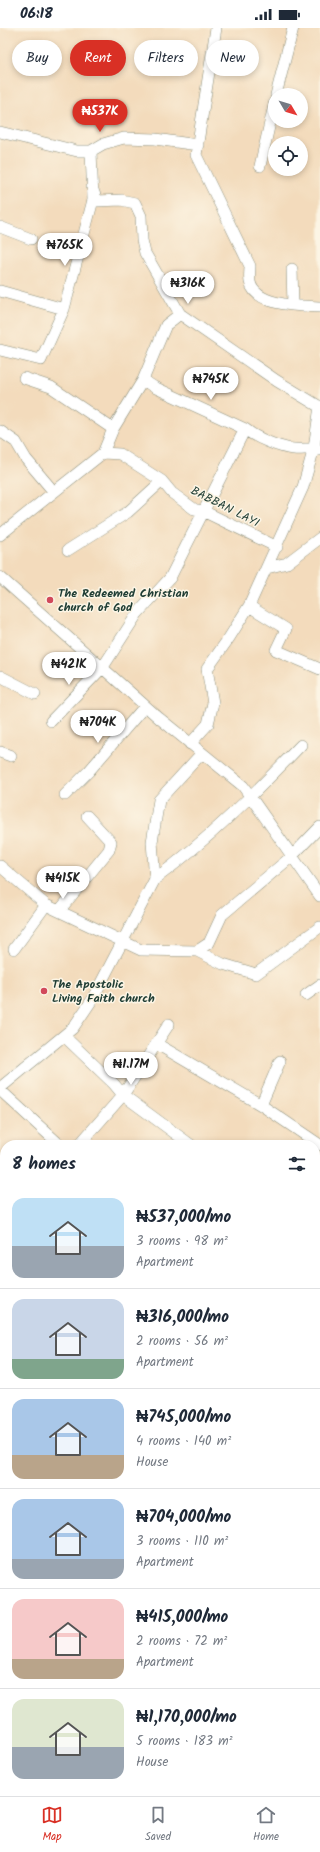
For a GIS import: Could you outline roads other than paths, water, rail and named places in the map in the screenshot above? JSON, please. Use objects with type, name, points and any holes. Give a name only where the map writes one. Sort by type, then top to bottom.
[{"type":"street","points":[[216,28],[196,155],[250,266],[250,283],[261,298],[293,305],[320,307]]},
{"type":"street","points":[[278,88],[293,28]]},
{"type":"street","points":[[260,166],[269,128]]},
{"type":"street","points":[[0,132],[77,151],[91,151],[103,144],[124,138],[155,139],[198,145]]},
{"type":"street","points":[[0,350],[42,360],[64,309],[93,200],[91,151]]},
{"type":"street","points":[[92,187],[97,201],[121,200],[135,203],[140,216],[142,240],[145,253],[180,314],[277,381],[320,407],[317,449],[303,487],[249,606],[230,638],[207,669],[213,703],[208,724],[190,744]]},
{"type":"street","points":[[0,227],[31,239]]},
{"type":"street","points":[[292,269],[293,305]]},
{"type":"street","points":[[0,292],[64,309]]},
{"type":"street","points":[[0,535],[103,453],[113,429],[143,380],[166,325],[180,314]]},
{"type":"street","points":[[24,378],[51,387],[113,429]]},
{"type":"street","points":[[143,380],[154,387],[245,429],[255,437],[293,449],[317,449]]},
{"type":"street","points":[[51,720],[104,668],[137,614],[170,578],[245,429]]},
{"type":"street","points":[[0,431],[16,442],[26,458],[54,492]]},
{"type":"street","name":"BABBAN LAYI","points":[[103,453],[120,454],[162,481],[172,493],[194,509],[203,511],[277,547]]},
{"type":"street","points":[[68,550],[128,512],[162,481]]},
{"type":"street","points":[[267,568],[287,564],[320,538]]},
{"type":"street","points":[[0,577],[145,706],[243,786],[291,857],[320,896]]},
{"type":"street","points":[[249,606],[286,629],[276,650],[320,669]]},
{"type":"street","points":[[0,676],[34,694]]},
{"type":"street","points":[[65,795],[89,771],[145,706]]},
{"type":"street","points":[[55,1140],[0,1089],[73,1028],[92,1000],[155,879],[176,864],[251,797],[301,745]]},
{"type":"street","points":[[0,752],[11,756]]},
{"type":"street","points":[[155,879],[152,842],[159,800],[202,753]]},
{"type":"street","points":[[59,911],[109,850],[111,842],[87,816]]},
{"type":"street","points":[[197,951],[209,943],[222,915],[291,857],[320,827]]},
{"type":"street","points":[[0,866],[46,904],[141,950],[197,951],[223,964],[256,974],[320,927]]},
{"type":"street","points":[[14,948],[46,904]]},
{"type":"street","points":[[306,995],[320,985]]},
{"type":"street","points":[[83,1140],[122,1095],[169,1024]]},
{"type":"street","points":[[64,1036],[114,1084],[122,1095],[184,1140]]},
{"type":"street","points":[[157,1044],[261,1105],[314,1140]]},
{"type":"street","points":[[261,1105],[280,1061]]},
{"type":"place","name":"The Redeemed Christian church of God","points":[[50,600]]},
{"type":"place","name":"The Apostolic Living Faith church","points":[[44,991]]}]
